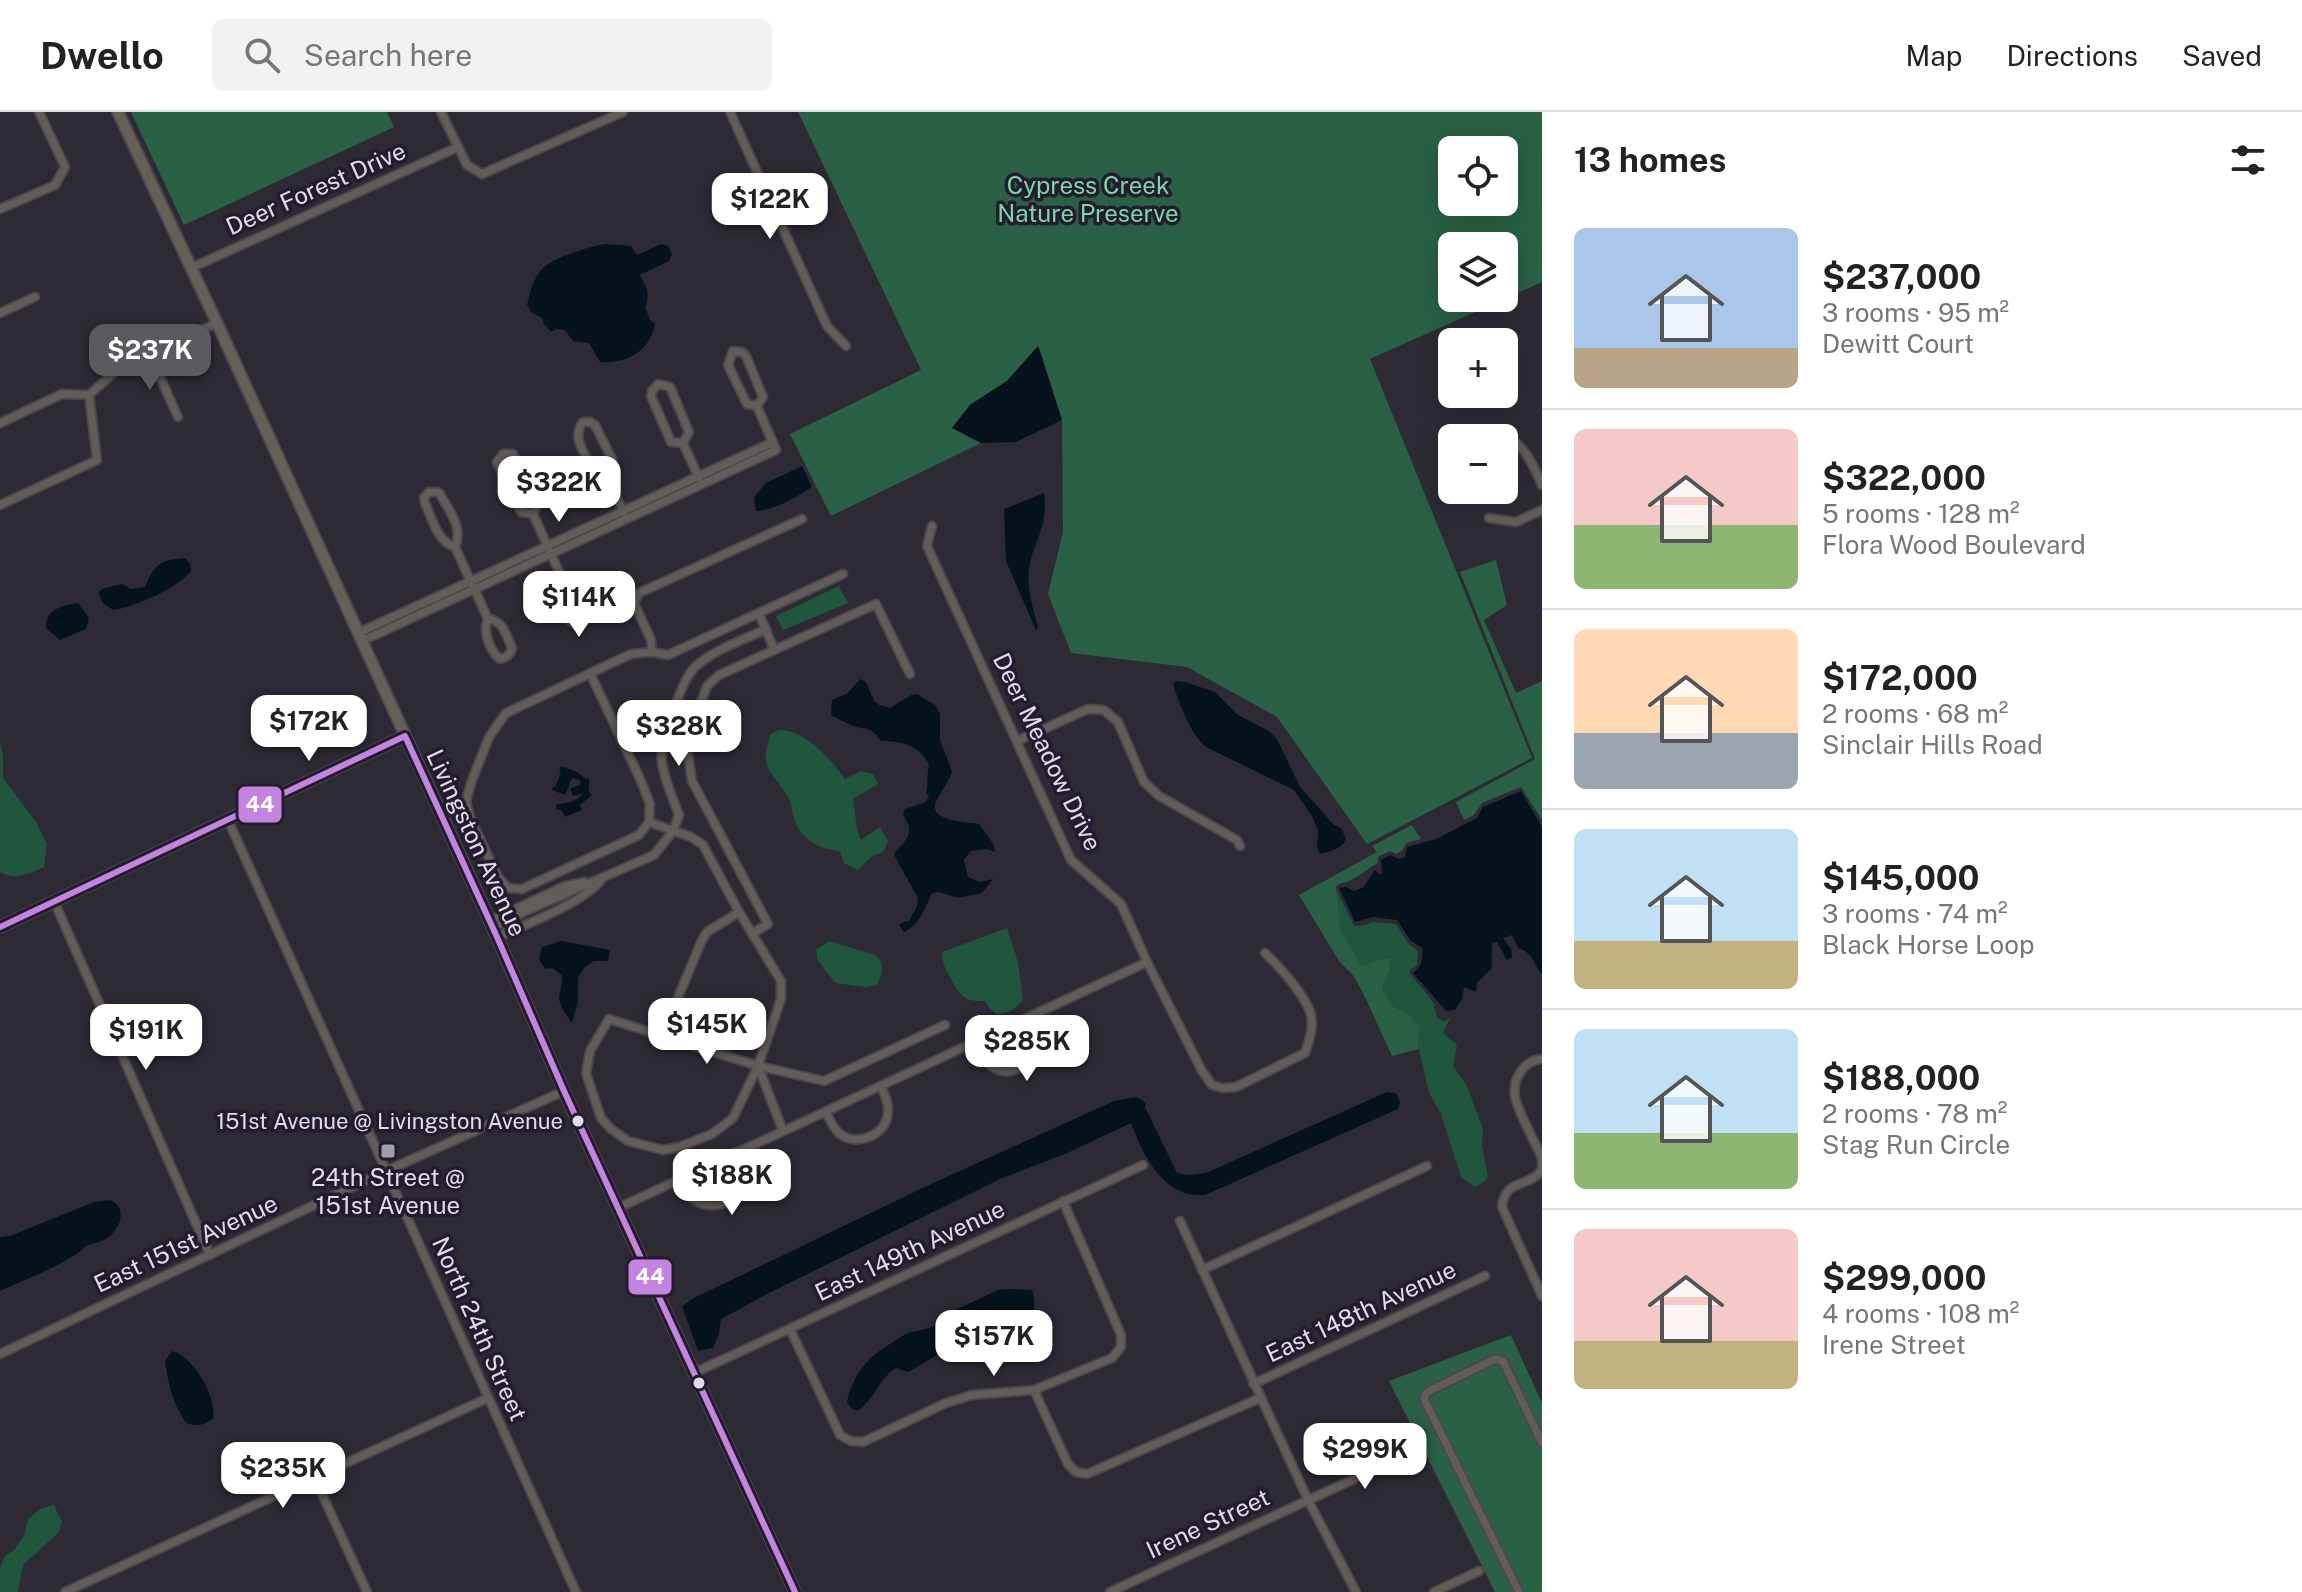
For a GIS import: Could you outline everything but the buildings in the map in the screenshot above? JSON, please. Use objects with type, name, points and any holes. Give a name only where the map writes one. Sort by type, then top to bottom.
[{"type":"street","points":[[0,209],[55,185],[65,167],[39,112]]},
{"type":"street","name":"Livingston Avenue","points":[[118,112],[795,1592]]},
{"type":"street","points":[[441,112],[467,165],[482,174],[623,112]]},
{"type":"street","points":[[730,112],[827,326],[846,346]]},
{"type":"street","name":"Deer Forest Drive","points":[[191,268],[458,147]]},
{"type":"street","points":[[0,313],[35,297]]},
{"type":"street","points":[[0,423],[62,394],[89,395],[117,370],[217,323]]},
{"type":"street","points":[[733,351],[746,356],[763,397],[757,406],[747,404],[728,365],[733,351]]},
{"type":"street","points":[[150,355],[178,417]]},
{"type":"street","points":[[658,384],[670,387],[689,432],[683,443],[671,442],[651,396],[658,384]]},
{"type":"street","points":[[0,505],[97,460],[89,395]]},
{"type":"street","points":[[360,637],[623,510],[700,480],[774,446],[757,406]]},
{"type":"street","points":[[583,422],[595,425],[612,459],[604,472],[593,470],[577,435],[583,422]]},
{"type":"street","points":[[683,443],[700,480]]},
{"type":"street","points":[[1518,443],[1530,459],[1542,485]]},
{"type":"street","points":[[533,514],[521,512],[497,462],[503,454],[513,454],[538,503],[533,514],[565,585]]},
{"type":"street","points":[[604,472],[627,519]]},
{"type":"street","points":[[360,637],[474,591],[672,500],[700,480]]},
{"type":"street","points":[[455,547],[441,539],[425,503],[424,498],[429,492],[440,494],[459,530],[455,547],[488,619],[485,631],[496,656],[500,659],[506,657],[511,654],[512,648],[501,623],[488,619]]},
{"type":"street","points":[[1489,518],[1516,522],[1542,510]]},
{"type":"street","points":[[652,652],[651,640],[634,603],[639,593],[802,519]]},
{"type":"street","name":"Deer Meadow Drive","points":[[932,526],[927,546],[1071,860],[1121,904],[1147,962],[1212,1085],[1236,1087],[1305,1053],[1311,1034],[1310,1013],[1286,973],[1265,953]]},
{"type":"street","points":[[590,673],[641,781],[650,804],[649,822],[639,835],[522,889],[508,888],[498,877],[471,820],[466,802],[489,737],[506,713],[590,673],[631,654],[652,652],[668,655],[843,574]]},
{"type":"street","points":[[565,585],[574,585],[580,591],[590,611],[582,623],[570,621],[560,601],[565,585]]},
{"type":"street","points":[[753,933],[768,924],[692,781],[686,743],[707,686],[719,675],[876,604],[910,674]]},
{"type":"street","points":[[759,614],[774,649]]},
{"type":"street","points":[[493,929],[565,886],[602,878],[654,855],[673,831],[679,815],[661,758],[676,702],[693,669],[713,654],[766,629]]},
{"type":"street","points":[[1017,741],[1088,709],[1104,710],[1118,722],[1144,782],[1159,796],[1237,840],[1240,846]]},
{"type":"street","points":[[0,927],[405,736]]},
{"type":"street","name":"North 24th Street","points":[[228,820],[576,1592]]},
{"type":"street","points":[[649,822],[691,837],[703,845],[781,981],[781,999],[758,1066],[733,1118],[712,1134],[679,1147],[663,1150],[628,1141],[601,1118],[586,1073],[590,1051],[609,1019],[758,1066],[824,1081],[945,1025]]},
{"type":"street","points":[[493,929],[580,898],[602,878]]},
{"type":"street","points":[[54,901],[210,1255]]},
{"type":"street","points":[[665,1037],[702,940],[707,932],[739,912]]},
{"type":"street","points":[[618,1208],[1147,962]]},
{"type":"street","points":[[974,1043],[993,1068],[1006,1071],[1022,1068],[1031,1059],[1036,1046],[1028,1019]]},
{"type":"street","points":[[1542,1059],[1533,1059],[1522,1069],[1516,1080],[1515,1097],[1542,1158],[1542,1166],[1538,1176],[1511,1187],[1503,1197],[1502,1207],[1542,1296]]},
{"type":"street","points":[[758,1066],[783,1131]]},
{"type":"street","points":[[826,1112],[841,1135],[857,1140],[866,1138],[884,1125],[888,1116],[881,1087]]},
{"type":"street","name":"East 151st Avenue","points":[[0,1354],[386,1171],[564,1091]]},
{"type":"street","points":[[679,1179],[688,1194],[700,1203],[707,1206],[724,1204],[742,1186],[736,1152]]},
{"type":"street","name":"East 149th Avenue","points":[[694,1373],[1143,1165]]},
{"type":"street","points":[[1202,1270],[1427,1166]]},
{"type":"street","points":[[790,1329],[840,1435],[851,1441],[863,1442],[946,1403],[972,1395],[1034,1390],[1112,1358],[1121,1347],[1121,1335],[1063,1201]]},
{"type":"street","points":[[1180,1221],[1308,1500],[1356,1592]]},
{"type":"street","points":[[1531,1273],[1542,1269]]},
{"type":"street","name":"East 148th Avenue","points":[[1253,1384],[1485,1276]]},
{"type":"street","points":[[1519,1592],[1424,1399],[1427,1392],[1495,1359],[1503,1361],[1542,1443]]},
{"type":"street","name":"East 148th Avenue","points":[[1034,1390],[1068,1464],[1076,1472],[1087,1474],[1260,1398]]},
{"type":"street","points":[[65,1592],[488,1398]]},
{"type":"street","name":"Irene Street","points":[[1110,1592],[1410,1453]]},
{"type":"street","points":[[315,1479],[367,1592]]},
{"type":"street","points":[[1434,1592],[1479,1571]]},
{"type":"green space","points":[[131,112],[387,112],[394,127],[184,225]]},
{"type":"green space","name":"Cypress Creek Nature Preserve","points":[[798,112],[1542,112],[1542,282],[1518,293],[1518,232],[1438,232],[1438,312],[1475,312],[1370,359],[1532,758],[1367,844],[1277,717],[1187,667],[1071,653],[1048,594],[1063,532],[1062,420],[1039,347],[1007,381],[970,405],[952,428],[981,443],[831,516],[790,434],[921,370]]},
{"type":"green space","points":[[1496,560],[1507,605],[1484,620],[1516,693],[1542,681],[1542,820],[1521,787],[1482,803],[1474,815],[1464,820],[1456,802],[1535,759],[1460,572]]},
{"type":"green space","points":[[839,586],[848,603],[783,630],[776,616]]},
{"type":"green space","points":[[779,730],[798,734],[807,740],[825,754],[845,779],[861,771],[873,774],[878,784],[853,799],[857,829],[861,840],[880,827],[888,841],[883,852],[872,856],[858,870],[844,863],[840,851],[810,841],[796,823],[789,799],[766,763],[771,734]]},
{"type":"green space","points":[[0,743],[3,778],[36,822],[47,844],[44,867],[22,876],[0,872]]},
{"type":"green space","points":[[1412,825],[1421,839],[1406,843],[1402,851],[1396,854],[1390,851],[1378,857],[1378,863],[1336,887],[1340,929],[1361,966],[1389,957],[1390,970],[1382,989],[1393,1006],[1408,1014],[1420,1027],[1419,1049],[1392,1056],[1353,975],[1339,961],[1299,895],[1377,852],[1372,846]]},
{"type":"green space","points":[[1337,891],[1354,926],[1372,922],[1396,924],[1408,943],[1418,951],[1417,965],[1410,970],[1410,974],[1435,1004],[1437,1017],[1444,1022],[1451,1016],[1443,1033],[1457,1045],[1453,1066],[1467,1086],[1483,1129],[1482,1146],[1488,1177],[1475,1187],[1461,1177],[1441,1114],[1429,1093],[1408,1014],[1393,1006],[1382,989],[1390,970],[1388,957],[1361,967],[1340,929]]},
{"type":"green space","points":[[1007,928],[1018,962],[1023,1000],[1012,1010],[997,1014],[985,1001],[967,999],[960,993],[945,968],[942,952]]},
{"type":"green space","points":[[829,941],[875,955],[882,966],[877,985],[865,987],[835,983],[817,959],[816,950]]},
{"type":"green space","points":[[1511,1335],[1542,1403],[1542,1592],[1495,1592],[1389,1381]]},
{"type":"green space","points":[[54,1505],[62,1522],[59,1532],[23,1565],[18,1592],[0,1592],[0,1568],[5,1556],[24,1536],[28,1519],[40,1509]]},
{"type":"water","points":[[605,244],[631,246],[637,255],[661,244],[668,246],[672,254],[669,261],[640,275],[648,294],[645,307],[655,324],[648,342],[628,358],[600,362],[589,343],[573,341],[565,330],[551,332],[542,318],[531,312],[527,305],[534,281],[548,264],[563,256]]},
{"type":"water","points":[[1038,346],[1062,420],[1016,442],[981,443],[952,428],[970,405],[1007,381]]},
{"type":"water","points":[[802,466],[812,487],[779,505],[756,511],[754,497],[766,483]]},
{"type":"water","points":[[1044,493],[1043,522],[1028,579],[1038,627],[1036,630],[1006,561],[1004,509]]},
{"type":"water","points":[[185,558],[191,571],[176,584],[144,601],[113,610],[103,603],[98,593],[122,584],[131,589],[145,587],[151,573],[159,565]]},
{"type":"water","points":[[78,603],[89,618],[86,629],[60,640],[46,628],[48,616],[61,607]]},
{"type":"water","points":[[860,679],[866,682],[879,705],[890,708],[917,694],[935,705],[940,714],[940,740],[952,771],[937,800],[937,812],[948,819],[979,824],[994,845],[995,852],[987,849],[971,851],[964,860],[968,877],[980,882],[993,879],[982,893],[958,898],[932,893],[918,920],[904,932],[899,925],[909,921],[918,898],[894,855],[907,839],[909,831],[903,814],[905,809],[924,803],[929,798],[926,792],[929,765],[921,753],[909,746],[881,741],[870,730],[831,716],[832,700],[848,693]]},
{"type":"water","points":[[1175,681],[1215,692],[1238,715],[1269,731],[1277,739],[1300,787],[1334,825],[1341,828],[1346,839],[1341,845],[1320,854],[1318,830],[1294,790],[1206,747],[1186,718],[1173,685]]},
{"type":"water","points":[[561,766],[589,778],[589,792],[592,795],[580,805],[582,810],[565,817],[562,811],[556,809],[557,804],[574,801],[583,793],[573,796],[570,789],[581,784],[572,778],[565,795],[552,790],[561,773]]},
{"type":"water","points":[[1521,791],[1542,827],[1542,974],[1530,956],[1518,948],[1512,935],[1503,938],[1511,949],[1512,957],[1507,960],[1497,942],[1492,943],[1492,968],[1477,983],[1476,992],[1464,987],[1462,999],[1455,1010],[1446,1011],[1413,973],[1421,962],[1422,948],[1411,941],[1397,920],[1373,917],[1355,922],[1339,888],[1354,891],[1364,887],[1375,870],[1382,874],[1381,860],[1390,855],[1399,859],[1405,857],[1407,847],[1436,839],[1477,818],[1483,807]]},
{"type":"water","points":[[561,941],[610,950],[608,961],[594,961],[578,977],[578,1002],[572,1023],[559,1000],[562,975],[552,968],[545,969],[539,959],[542,947]]},
{"type":"water","points":[[1387,1092],[1396,1093],[1400,1102],[1398,1109],[1205,1195],[1185,1193],[1166,1182],[1145,1154],[1131,1123],[1065,1154],[1000,1179],[771,1292],[721,1319],[713,1348],[698,1351],[682,1306],[929,1185],[1114,1101],[1137,1097],[1146,1103],[1145,1107],[1177,1173],[1188,1175],[1206,1173]]},
{"type":"water","points":[[110,1200],[121,1213],[111,1235],[88,1245],[56,1266],[0,1291],[0,1237],[10,1236],[94,1202]]},
{"type":"water","points":[[998,1290],[1032,1290],[1034,1311],[1026,1330],[1002,1339],[972,1341],[946,1350],[908,1372],[896,1368],[863,1407],[857,1411],[851,1408],[847,1402],[857,1375],[867,1361],[882,1349],[906,1334],[932,1327],[949,1313]]},
{"type":"water","points":[[172,1351],[196,1369],[208,1389],[213,1419],[206,1423],[186,1423],[178,1409],[165,1361]]},
{"type":"transit line","name":"44","points":[[0,927],[405,736],[564,1091],[795,1592]]},
{"type":"place","name":"151st Avenue @ Livingston Avenue","points":[[578,1121]]},
{"type":"place","name":"24th Street @ 151st Avenue","points":[[388,1151]]}]
